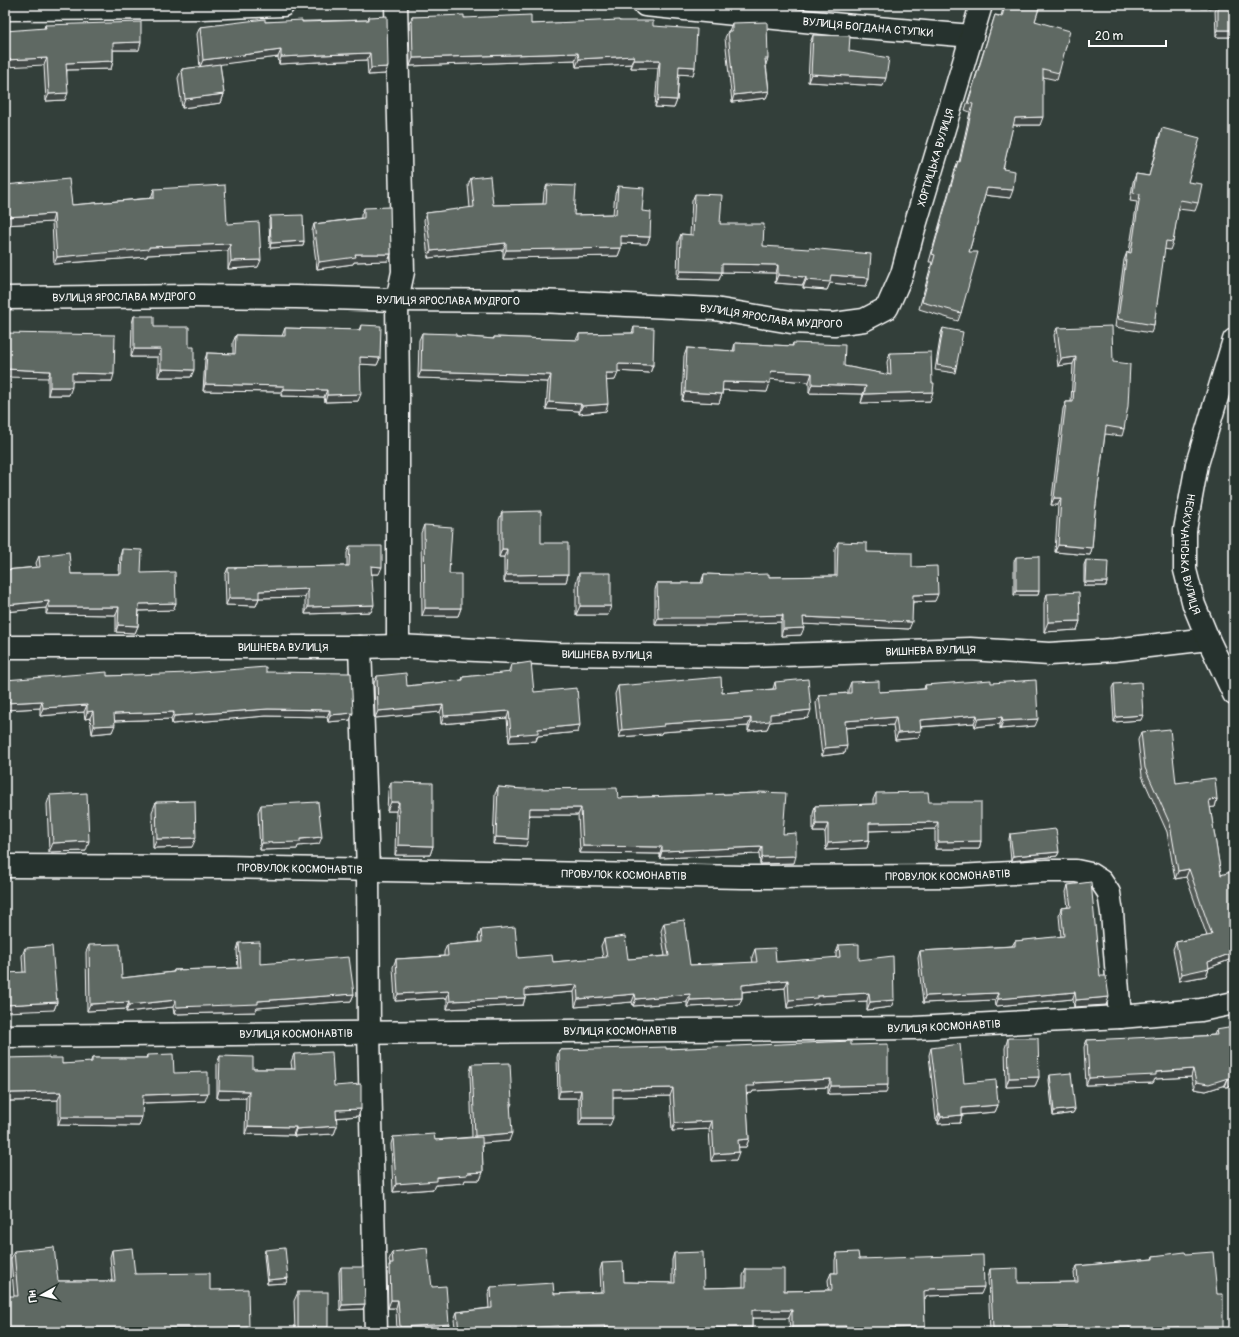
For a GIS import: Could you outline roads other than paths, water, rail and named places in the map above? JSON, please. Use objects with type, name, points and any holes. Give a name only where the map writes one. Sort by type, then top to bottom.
[{"type":"street","points":[[5,9],[202,8],[283,5]]},
{"type":"street","points":[[396,5],[403,272],[397,300],[398,646]]},
{"type":"street","name":"ВУЛИЦЯ БОГДАНА СТУПКИ","points":[[645,5],[853,26],[972,36]]},
{"type":"street","name":"ХОРТИЦЬКА ВУЛИЦЯ","points":[[887,308],[902,274],[913,232],[981,5]]},
{"type":"street","name":"ВУЛИЦЯ ЯРОСЛАВА МУДРОГО","points":[[5,298],[194,296],[539,301],[715,309],[791,322],[834,324],[864,320],[887,308]]},
{"type":"street","name":"НЕСКУЧАНСЬКА ВУЛИЦЯ","points":[[1234,340],[1197,464],[1185,530],[1185,570],[1194,605],[1234,694]]},
{"type":"street","name":"ВИШНЕВА ВУЛИЦЯ","points":[[5,647],[398,646],[557,654],[746,656],[970,648],[1049,654],[1114,650],[1208,639]]},
{"type":"street","points":[[360,647],[368,870],[369,1032],[376,1332]]},
{"type":"street","name":"ПРОВУЛОК КОСМОНАВТІВ","points":[[5,866],[216,866],[743,877],[959,876],[1047,871],[1076,871],[1090,874],[1101,881],[1109,893],[1112,913],[1120,1017]]},
{"type":"street","name":"ВУЛИЦЯ КОСМОНАВТІВ","points":[[5,1036],[915,1028],[1120,1017],[1201,1010],[1234,1003]]}]
